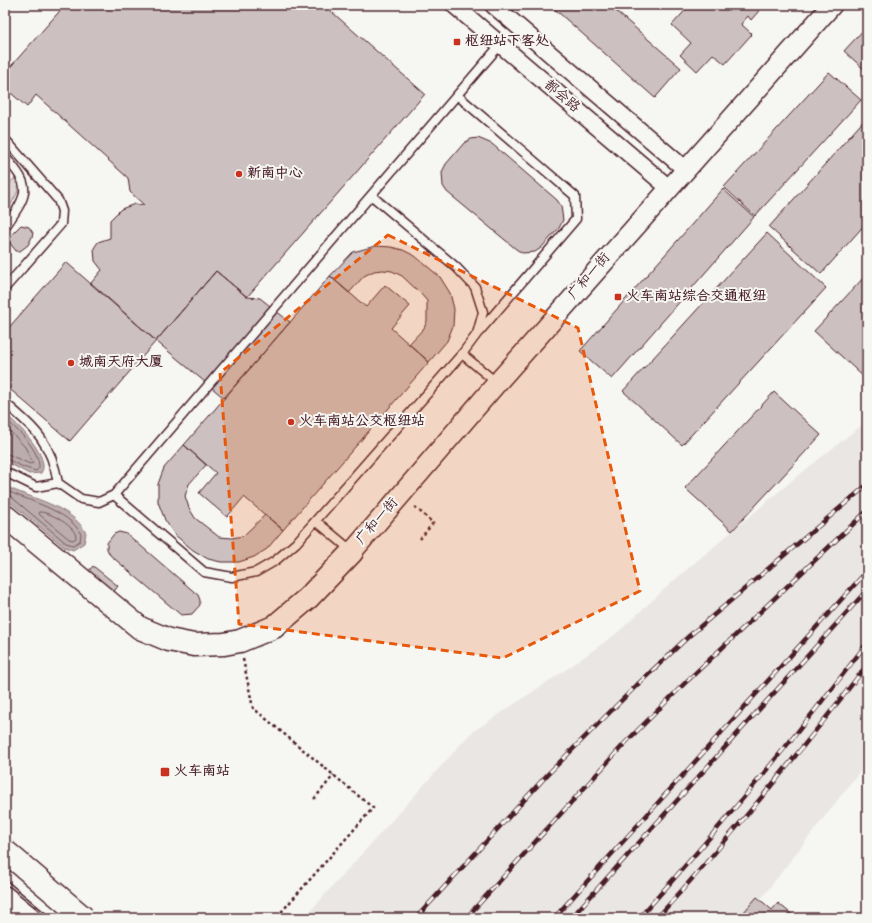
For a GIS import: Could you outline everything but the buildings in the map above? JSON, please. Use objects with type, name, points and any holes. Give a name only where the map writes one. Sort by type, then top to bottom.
[{"type":"main road","points":[[5,516],[140,628],[169,640],[194,645],[224,644],[240,641],[274,627],[308,598],[352,552]]},
{"type":"main road","points":[[5,851],[71,917]]},
{"type":"main road","points":[[5,914],[10,918]]},
{"type":"street","name":"都会路","points":[[454,5],[669,188]]},
{"type":"street","name":"都会路","points":[[493,5],[686,169]]},
{"type":"street","name":"广和一街","points":[[352,552],[497,383],[832,5]]},
{"type":"street","points":[[5,866],[71,917]]},
{"type":"street","points":[[5,896],[32,918]]},
{"type":"lane","points":[[5,403],[28,422],[44,440],[51,453],[58,483],[81,499],[99,502],[114,495],[500,45]]},
{"type":"lane","points":[[114,495],[204,572],[232,577],[256,572],[275,561],[296,543],[462,354],[477,334],[576,219],[575,196],[457,95]]},
{"type":"lane","points":[[5,139],[58,200],[62,211],[60,224],[5,288]]},
{"type":"lane","points":[[5,156],[20,174],[24,193],[20,205],[5,227]]},
{"type":"lane","points":[[372,196],[456,267],[475,288],[483,312],[477,334]]},
{"type":"lane","points":[[462,354],[497,383]]},
{"type":"lane","points":[[5,472],[36,487],[58,483]]},
{"type":"lane","points":[[316,521],[352,552]]},
{"type":"path","points":[[401,495],[433,523],[420,539]]},
{"type":"path","points":[[240,641],[253,708],[373,808],[276,918]]},
{"type":"path","points":[[314,799],[334,775]]},
{"type":"highlighted area","points":[[388,235],[578,328],[640,591],[503,658],[239,624],[220,373]]},
{"type":"shaded area","points":[[15,178],[18,191],[5,216],[5,187]]},
{"type":"shaded area","points":[[867,421],[867,762],[746,918],[304,918],[471,733],[573,665],[617,633],[678,577],[794,479]]},
{"type":"water","points":[[5,414],[25,433],[38,450],[42,459],[43,467],[41,473],[29,474],[5,461]]},
{"type":"water","points":[[5,486],[61,509],[71,516],[79,523],[86,533],[84,543],[73,550],[64,547],[5,498]]},
{"type":"railway","points":[[416,918],[548,774],[637,685],[689,636],[867,485]]},
{"type":"railway","points":[[466,918],[626,742],[687,681],[867,511]]},
{"type":"railway","points":[[554,918],[867,571]]},
{"type":"railway","points":[[571,918],[867,590]]},
{"type":"railway","points":[[639,918],[756,783],[867,643]]},
{"type":"railway","points":[[657,918],[712,857],[765,794],[867,665]]},
{"type":"place","name":"枢纽站下客处","points":[[457,42]]},
{"type":"place","name":"新南中心","points":[[239,174]]},
{"type":"place","name":"火车南站综合交通枢纽","points":[[618,297]]},
{"type":"place","name":"城南天府大厦","points":[[71,363]]},
{"type":"place","name":"火车南站公交枢纽站","points":[[291,422]]},
{"type":"place","name":"火车南站","points":[[165,772]]}]
